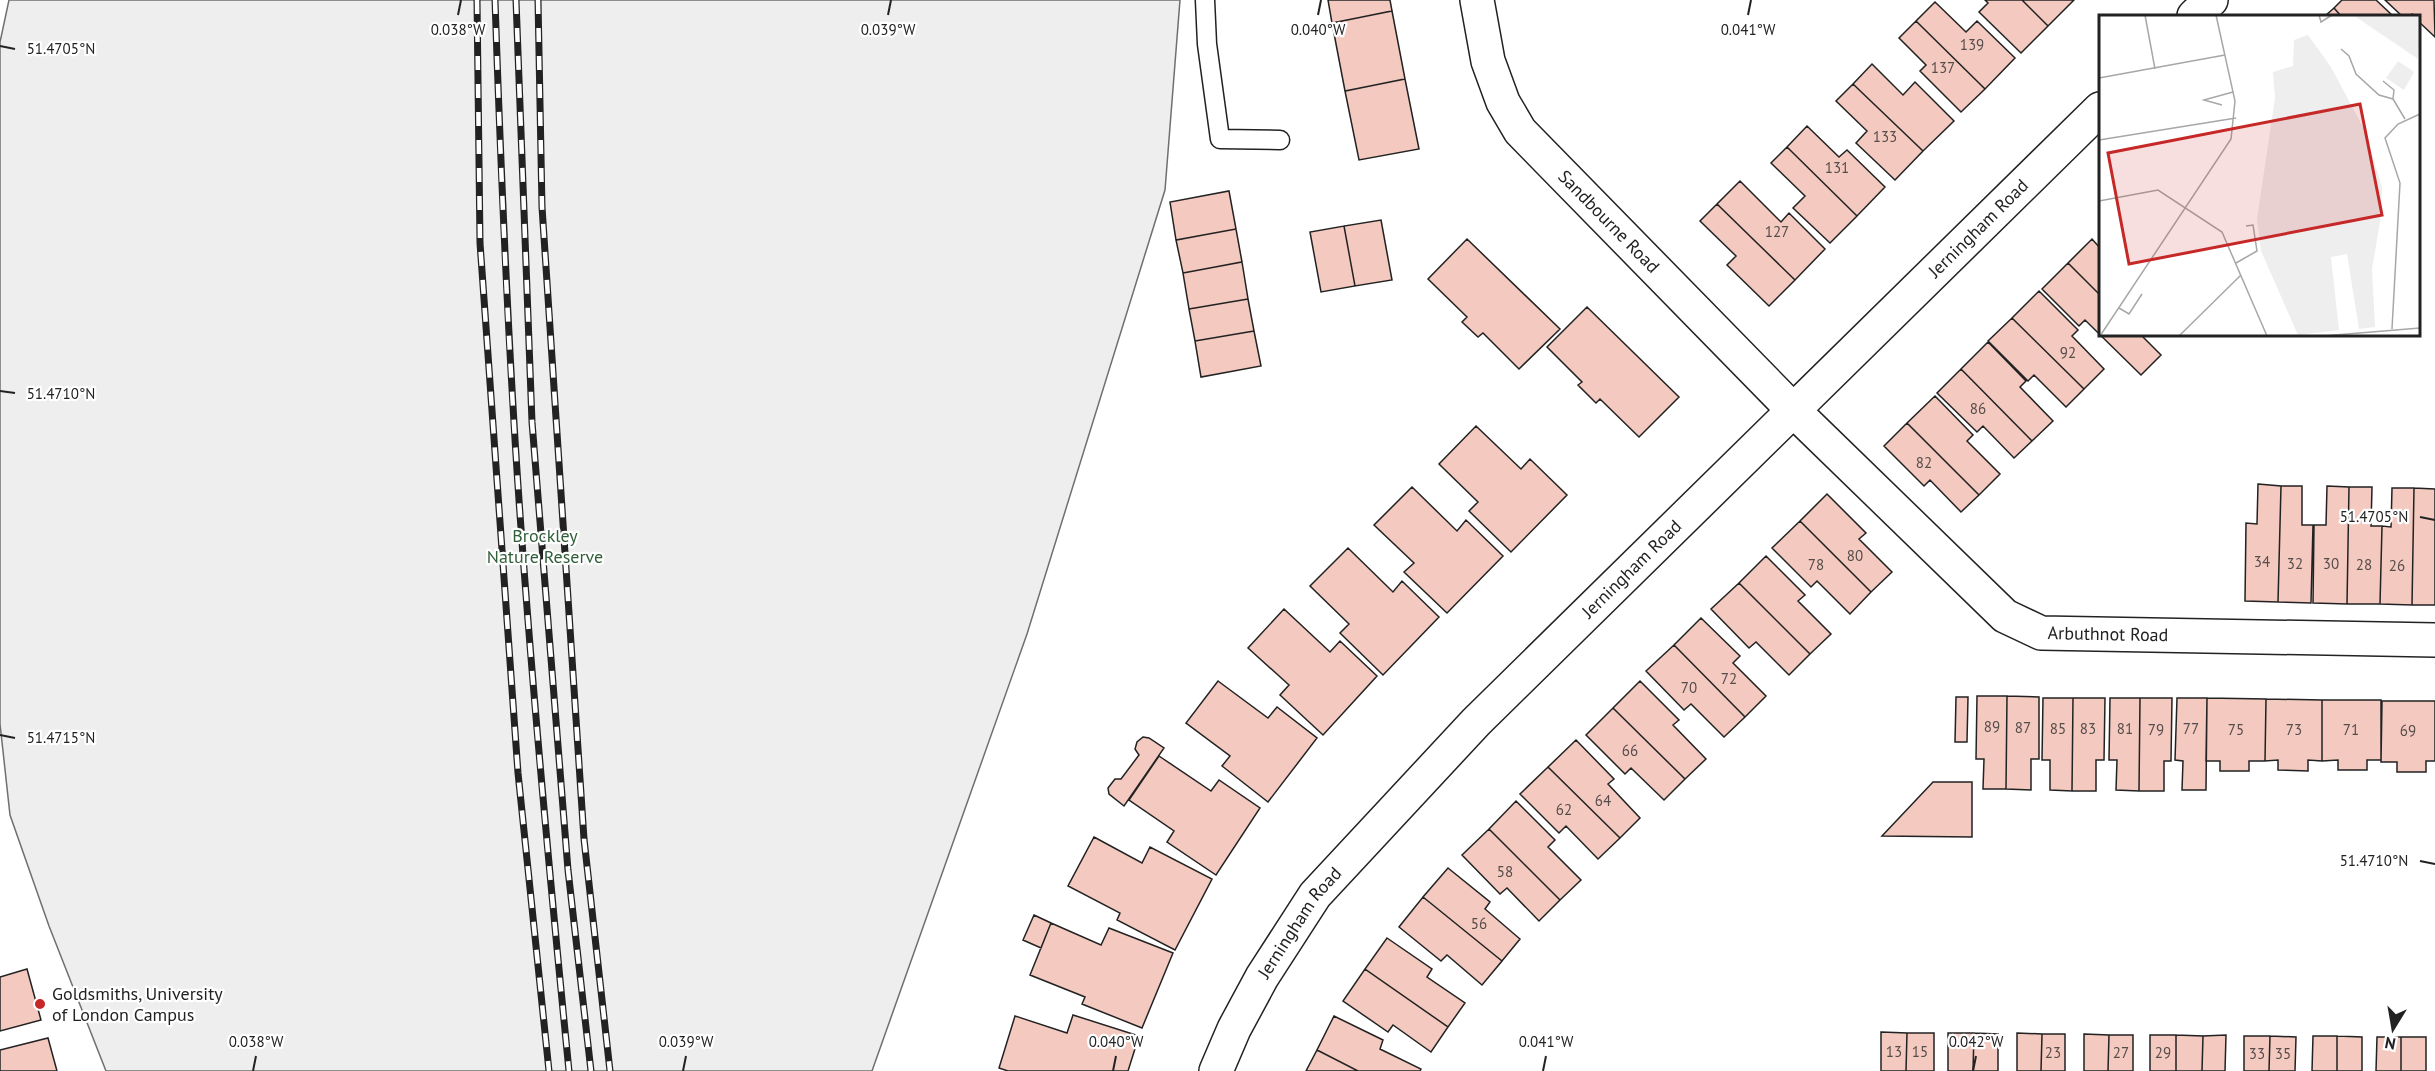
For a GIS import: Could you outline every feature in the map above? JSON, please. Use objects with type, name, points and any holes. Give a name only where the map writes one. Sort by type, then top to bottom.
[{"type":"street","name":"Sandbourne Road","points":[[1477,0],[1488,62],[1503,102],[1520,131],[1794,411]]},
{"type":"street","points":[[2195,15],[2211,0]]},
{"type":"street","name":"Jerningham Road","points":[[1216,1071],[1234,1029],[1262,977],[1315,896],[1476,722],[2099,110]]},
{"type":"street","name":"Arbuthnot Road","points":[[1794,411],[1996,608],[2005,616],[2041,633],[2435,640]]},
{"type":"lane","points":[[1205,0],[1208,55],[1220,139],[1280,140]]},
{"type":"green space","name":"Brockley Nature Reserve","points":[[9,0],[1180,0],[1165,190],[1027,634],[872,1071],[106,1071],[49,926],[10,815],[0,724],[0,42]]},
{"type":"building","points":[[1328,0],[1390,0],[1392,11],[1332,23]]},
{"type":"building","points":[[1985,0],[2022,0],[2048,26],[2021,53],[1979,12],[1988,3]]},
{"type":"building","points":[[2022,0],[2074,0],[2048,26]]},
{"type":"building","points":[[2342,0],[2376,0],[2392,15],[2340,15],[2334,8]]},
{"type":"building","points":[[2385,0],[2434,0],[2435,37],[2420,23],[2420,15],[2401,15]]},
{"type":"building","points":[[1935,2],[1966,32],[1977,21],[2015,58],[1985,89],[1916,21]]},
{"type":"building","points":[[2334,8],[2340,15],[2326,15]]},
{"type":"building","points":[[1392,11],[1405,79],[1345,91],[1332,23]]},
{"type":"building","points":[[1916,21],[1985,89],[1961,112],[1920,71],[1926,65],[1899,38]]},
{"type":"building","points":[[1872,64],[1903,95],[1915,82],[1954,121],[1923,151],[1853,84]]},
{"type":"building","points":[[1405,79],[1419,149],[1359,160],[1345,91]]},
{"type":"building","points":[[1853,84],[1923,151],[1895,180],[1856,143],[1867,131],[1836,101]]},
{"type":"building","points":[[1807,126],[1839,157],[1847,150],[1885,187],[1857,216],[1787,147]]},
{"type":"building","points":[[1787,147],[1857,216],[1830,243],[1793,208],[1805,196],[1771,163]]},
{"type":"building","points":[[1740,181],[1781,222],[1789,213],[1825,249],[1795,280],[1717,204]]},
{"type":"building","points":[[1229,191],[1236,229],[1176,240],[1170,202]]},
{"type":"building","points":[[1717,204],[1795,280],[1769,306],[1727,265],[1736,256],[1700,221]]},
{"type":"building","points":[[1381,220],[1392,280],[1355,286],[1344,226]]},
{"type":"building","points":[[1344,226],[1355,286],[1321,292],[1310,232]]},
{"type":"building","points":[[1236,229],[1242,262],[1183,273],[1176,240]]},
{"type":"building","points":[[1467,239],[1560,329],[1519,369],[1483,333],[1478,337],[1462,322],[1467,317],[1428,279]]},
{"type":"building","points":[[2092,239],[2099,247],[2099,294],[2068,263]]},
{"type":"building","points":[[1242,262],[1248,299],[1189,309],[1183,273]]},
{"type":"building","points":[[2068,263],[2099,294],[2099,334],[2085,320],[2079,326],[2042,289]]},
{"type":"building","points":[[2039,291],[2078,330],[2072,336],[2104,369],[2084,389],[2012,318]]},
{"type":"building","points":[[1248,299],[1254,331],[1195,341],[1189,309]]},
{"type":"building","points":[[1587,307],[1679,397],[1639,437],[1600,399],[1596,403],[1578,385],[1582,382],[1547,347]]},
{"type":"building","points":[[2012,318],[2084,389],[2066,407],[2034,375],[2028,381],[1988,341]]},
{"type":"building","points":[[1254,331],[1261,366],[1201,377],[1195,341]]},
{"type":"building","points":[[2101,336],[2142,336],[2161,355],[2141,375]]},
{"type":"building","points":[[1988,342],[2026,381],[2020,387],[2053,421],[2032,441],[1961,369]]},
{"type":"building","points":[[1961,369],[2032,441],[2014,458],[1983,426],[1977,432],[1937,393]]},
{"type":"building","points":[[1935,396],[1973,435],[1967,441],[2000,474],[1979,495],[1907,423]]},
{"type":"building","points":[[1907,423],[1979,495],[1961,512],[1930,480],[1924,486],[1884,446]]},
{"type":"building","points":[[1476,426],[1521,469],[1530,459],[1567,495],[1511,552],[1469,511],[1478,502],[1439,464]]},
{"type":"building","points":[[2258,484],[2281,486],[2278,602],[2245,601],[2246,523],[2257,524]]},
{"type":"building","points":[[2281,486],[2302,486],[2302,525],[2313,525],[2311,603],[2278,602]]},
{"type":"building","points":[[2327,486],[2349,487],[2347,604],[2313,603],[2314,525],[2326,525]]},
{"type":"building","points":[[1412,487],[1457,531],[1466,520],[1503,556],[1447,613],[1404,572],[1414,563],[1374,525]]},
{"type":"building","points":[[2349,487],[2372,487],[2371,526],[2382,526],[2380,604],[2347,604]]},
{"type":"building","points":[[2392,488],[2414,488],[2412,605],[2380,604],[2382,526],[2391,527]]},
{"type":"building","points":[[2414,488],[2435,489],[2435,605],[2412,605]]},
{"type":"building","points":[[1827,494],[1866,533],[1859,539],[1892,572],[1871,592],[1800,521]]},
{"type":"building","points":[[1800,521],[1871,592],[1850,614],[1817,581],[1811,587],[1772,548]]},
{"type":"building","points":[[1348,548],[1393,592],[1402,581],[1439,617],[1383,675],[1340,633],[1349,624],[1310,586]]},
{"type":"building","points":[[1766,556],[1805,595],[1798,601],[1831,634],[1810,654],[1739,583]]},
{"type":"building","points":[[1739,583],[1810,654],[1789,675],[1756,642],[1749,648],[1711,609]]},
{"type":"building","points":[[1284,609],[1330,652],[1340,641],[1377,676],[1323,735],[1280,695],[1289,685],[1248,648]]},
{"type":"building","points":[[1701,618],[1740,656],[1733,663],[1766,696],[1745,717],[1674,645]]},
{"type":"building","points":[[1674,645],[1745,717],[1724,737],[1691,704],[1684,710],[1646,671]]},
{"type":"building","points":[[1218,681],[1268,718],[1277,707],[1317,738],[1268,802],[1222,766],[1230,756],[1186,723]]},
{"type":"building","points":[[1640,681],[1679,720],[1673,725],[1706,759],[1685,779],[1613,708]]},
{"type":"building","points":[[1977,696],[2007,696],[2006,789],[1983,789],[1984,759],[1976,759]]},
{"type":"building","points":[[2007,696],[2039,697],[2039,759],[2031,759],[2031,790],[2006,789]]},
{"type":"building","points":[[1956,697],[1968,697],[1967,742],[1955,742]]},
{"type":"building","points":[[2043,698],[2073,698],[2072,791],[2050,790],[2050,760],[2042,760]]},
{"type":"building","points":[[2073,698],[2105,698],[2104,760],[2096,760],[2096,791],[2072,791]]},
{"type":"building","points":[[2110,698],[2140,698],[2139,791],[2116,790],[2117,760],[2109,760]]},
{"type":"building","points":[[2140,698],[2172,698],[2171,761],[2164,761],[2164,791],[2139,791]]},
{"type":"building","points":[[2177,698],[2207,698],[2206,790],[2182,790],[2183,761],[2175,760]]},
{"type":"building","points":[[2207,698],[2266,699],[2265,761],[2249,761],[2249,771],[2220,771],[2220,761],[2206,761]]},
{"type":"building","points":[[2266,699],[2322,700],[2322,761],[2308,760],[2308,771],[2278,770],[2278,760],[2265,761]]},
{"type":"building","points":[[2322,700],[2381,700],[2381,760],[2367,760],[2367,770],[2338,770],[2338,760],[2322,761]]},
{"type":"building","points":[[2382,701],[2435,701],[2435,761],[2426,761],[2426,772],[2397,772],[2397,762],[2381,762]]},
{"type":"building","points":[[1613,708],[1685,779],[1664,800],[1631,768],[1625,774],[1586,735]]},
{"type":"building","points":[[1143,737],[1149,738],[1164,748],[1124,806],[1109,794],[1108,788],[1115,779],[1121,779],[1139,755],[1135,749],[1137,742]]},
{"type":"building","points":[[1576,740],[1614,779],[1608,784],[1640,818],[1620,838],[1548,767]]},
{"type":"building","points":[[1159,756],[1211,791],[1219,780],[1260,808],[1216,875],[1167,842],[1174,831],[1129,800]]},
{"type":"building","points":[[1548,767],[1620,838],[1598,859],[1566,826],[1559,833],[1520,794]]},
{"type":"building","points":[[1933,782],[1972,782],[1972,837],[1882,836]]},
{"type":"building","points":[[1516,801],[1555,840],[1548,847],[1581,880],[1560,900],[1489,829]]},
{"type":"building","points":[[1489,829],[1560,900],[1539,921],[1507,888],[1500,894],[1462,855]]},
{"type":"building","points":[[1094,837],[1142,863],[1150,847],[1212,879],[1175,950],[1117,920],[1120,913],[1068,886]]},
{"type":"building","points":[[1448,868],[1490,902],[1485,909],[1520,939],[1502,961],[1423,897]]},
{"type":"building","points":[[1423,897],[1502,961],[1482,985],[1447,955],[1441,961],[1399,927]]},
{"type":"building","points":[[1034,915],[1051,923],[1041,948],[1023,940]]},
{"type":"building","points":[[1051,923],[1101,945],[1109,928],[1173,953],[1142,1028],[1082,1004],[1085,997],[1030,975]]},
{"type":"building","points":[[1387,938],[1432,969],[1427,977],[1465,1003],[1448,1027],[1365,969]]},
{"type":"building","points":[[27,969],[41,1020],[0,1031],[0,977]]},
{"type":"building","points":[[1365,969],[1448,1027],[1431,1052],[1393,1025],[1388,1032],[1343,1001]]},
{"type":"building","points":[[1073,1015],[1139,1036],[1128,1071],[1008,1071],[999,1068],[1015,1016],[1067,1033]]},
{"type":"building","points":[[1334,1016],[1383,1040],[1380,1049],[1421,1069],[1420,1071],[1358,1071],[1317,1050]]},
{"type":"building","points":[[1881,1032],[1907,1033],[1906,1071],[1881,1071]]},
{"type":"building","points":[[1907,1033],[1934,1033],[1934,1071],[1906,1071]]},
{"type":"building","points":[[1948,1033],[1974,1033],[1973,1071],[1948,1071]]},
{"type":"building","points":[[1974,1033],[1998,1034],[1998,1071],[1973,1071]]},
{"type":"building","points":[[2017,1033],[2042,1034],[2041,1071],[2017,1071]]},
{"type":"building","points":[[2042,1034],[2065,1034],[2065,1071],[2041,1071]]},
{"type":"building","points":[[2084,1034],[2109,1035],[2108,1071],[2084,1071]]},
{"type":"building","points":[[2109,1035],[2133,1035],[2133,1071],[2108,1071]]},
{"type":"building","points":[[2150,1035],[2176,1035],[2176,1071],[2150,1071]]},
{"type":"building","points":[[2176,1035],[2203,1036],[2202,1071],[2176,1071]]},
{"type":"building","points":[[2226,1035],[2225,1071],[2202,1071],[2203,1036]]},
{"type":"building","points":[[2244,1036],[2270,1036],[2269,1071],[2244,1071]]},
{"type":"building","points":[[2270,1036],[2296,1037],[2295,1071],[2269,1071]]},
{"type":"building","points":[[2313,1036],[2337,1036],[2337,1071],[2312,1071]]},
{"type":"building","points":[[2337,1036],[2362,1037],[2362,1071],[2337,1071]]},
{"type":"building","points":[[2377,1037],[2401,1037],[2401,1071],[2376,1071]]},
{"type":"building","points":[[2401,1037],[2426,1037],[2426,1071],[2401,1071]]},
{"type":"building","points":[[48,1038],[57,1071],[0,1071],[0,1050]]},
{"type":"building","points":[[1317,1050],[1358,1071],[1306,1071]]},
{"type":"railway","points":[[477,0],[480,243],[518,773],[549,1071]]},
{"type":"railway","points":[[495,0],[505,264],[516,462],[537,732],[569,1071]]},
{"type":"railway","points":[[516,0],[532,422],[568,870],[591,1071]]},
{"type":"railway","points":[[538,0],[542,207],[584,839],[610,1071]]},
{"type":"place","name":"Goldsmiths, University of London Campus","points":[[40,1004]]}]
